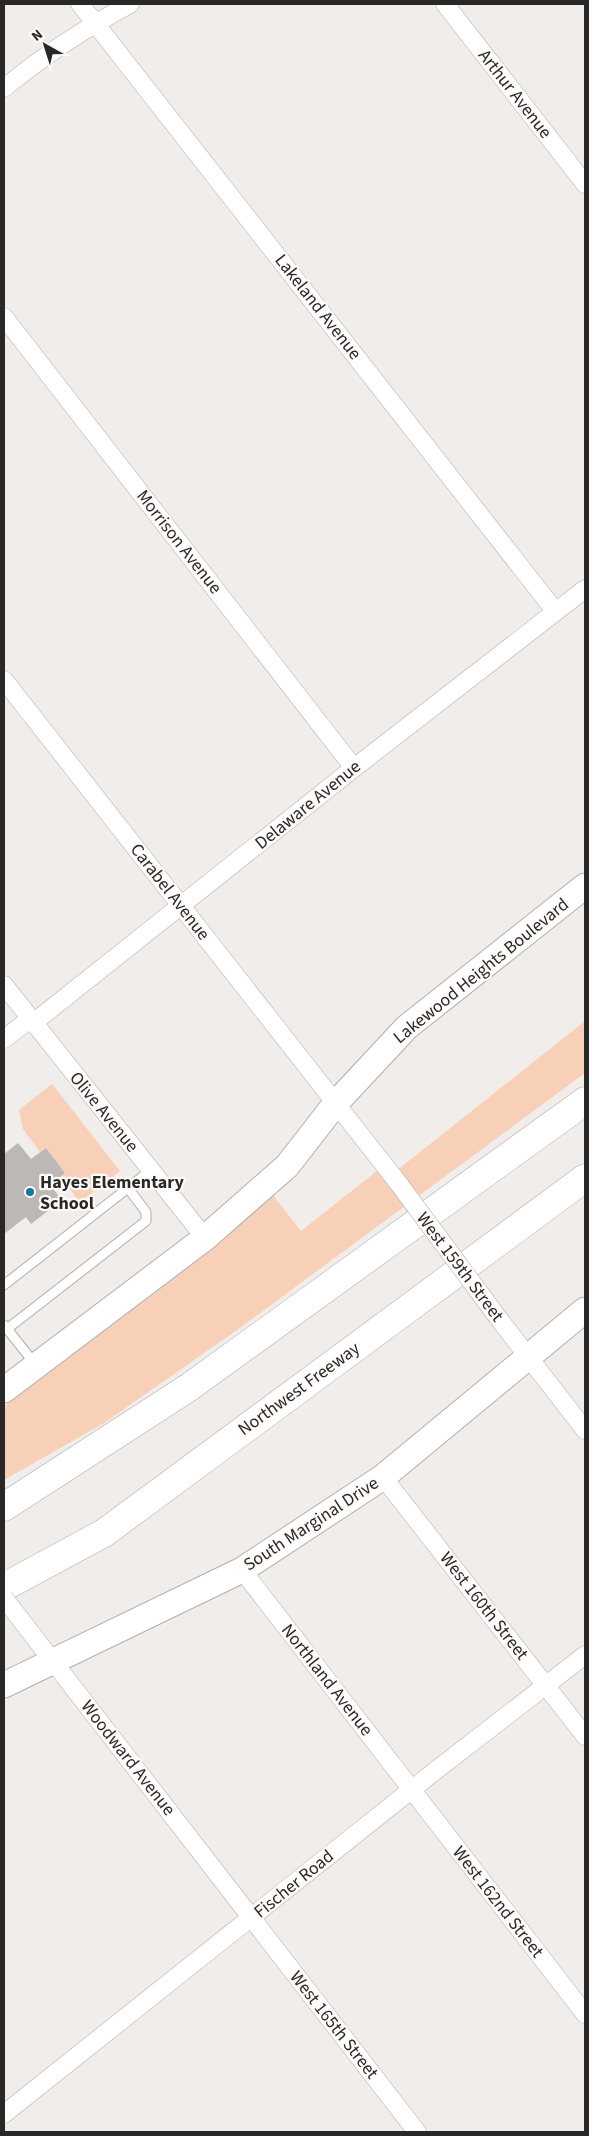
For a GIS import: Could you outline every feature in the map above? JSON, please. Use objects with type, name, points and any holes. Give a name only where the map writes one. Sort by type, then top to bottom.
[{"type":"highway","points":[[4,1507],[188,1388],[585,1101]]},
{"type":"highway","name":"Northwest Freeway","points":[[4,1587],[104,1533],[585,1178]]},
{"type":"highway","points":[[4,1495],[188,1388]]},
{"type":"highway","points":[[4,1609],[64,1571],[104,1533]]},
{"type":"main road","name":"Lakewood Heights Boulevard","points":[[4,1390],[205,1238],[287,1166],[336,1103],[407,1027],[585,886]]},
{"type":"main road","name":"South Marginal Drive","points":[[4,1685],[242,1570],[383,1477],[585,1310]]},
{"type":"street","name":"Lakeland Avenue","points":[[80,4],[555,611]]},
{"type":"street","points":[[4,88],[32,65],[95,23],[130,4]]},
{"type":"street","name":"Arthur Avenue","points":[[445,4],[585,184]]},
{"type":"street","name":"Morrison Avenue","points":[[4,317],[354,768]]},
{"type":"street","name":"Delaware Avenue","points":[[4,1039],[32,1021],[182,907],[354,768],[585,589]]},
{"type":"street","name":"Carabel Avenue","points":[[4,680],[336,1103]]},
{"type":"street","name":"Olive Avenue","points":[[4,985],[205,1238]]},
{"type":"street","name":"West 159th Street","points":[[336,1103],[585,1430]]},
{"type":"street","name":"West 160th Street","points":[[383,1477],[585,1736]]},
{"type":"street","name":"Northland Avenue","points":[[242,1570],[412,1790]]},
{"type":"street","name":"Woodward Avenue","points":[[4,1598],[252,1918]]},
{"type":"street","name":"Fischer Road","points":[[4,2114],[585,1655]]},
{"type":"street","name":"West 162nd Street","points":[[412,1790],[585,2014]]},
{"type":"street","name":"West 165th Street","points":[[252,1918],[417,2132]]},
{"type":"lane","points":[[4,1285],[151,1170]]},
{"type":"lane","points":[[36,1366],[5,1327],[146,1221],[146,1212],[128,1188]]},
{"type":"shaded area","points":[[585,1021],[585,1073],[237,1330],[104,1423],[4,1480],[4,1406],[272,1194],[301,1231],[378,1170],[386,1179]]},
{"type":"shaded area","points":[[52,1084],[120,1171],[80,1202],[61,1177],[65,1173],[46,1148],[40,1152],[23,1129],[19,1110]]},
{"type":"building","name":"Hayes Elementary School","points":[[18,1143],[31,1159],[46,1148],[65,1173],[50,1185],[62,1200],[31,1224],[26,1217],[4,1234],[4,1154]]},
{"type":"place","name":"Hayes Elementary School","points":[[30,1192]]}]
